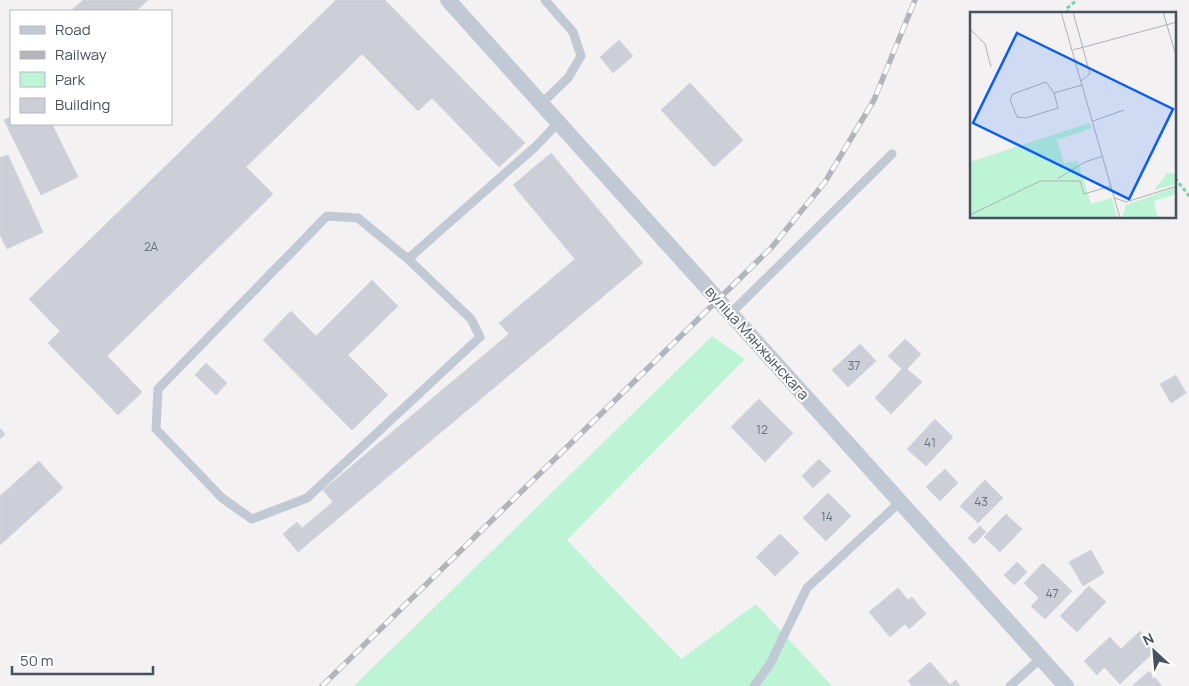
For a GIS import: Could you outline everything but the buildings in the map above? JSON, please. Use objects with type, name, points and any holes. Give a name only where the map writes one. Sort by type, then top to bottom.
[{"type":"street","name":"вуліца Мянжынскага","points":[[448,0],[732,313],[1066,686]]},
{"type":"lane","points":[[541,104],[568,78],[581,56],[573,32],[545,0]]},
{"type":"lane","points":[[408,259],[535,147],[558,123]]},
{"type":"lane","points":[[732,313],[892,154]]},
{"type":"lane","points":[[327,216],[358,218],[408,259],[471,319],[480,338],[306,498],[252,519],[222,498],[156,429],[158,389],[327,216]]},
{"type":"lane","points":[[754,686],[770,664],[807,588],[900,502]]},
{"type":"lane","points":[[1010,686],[1040,659]]},
{"type":"path","points":[[1067,12],[1066,9],[1077,0]]},
{"type":"path","points":[[1176,179],[1189,196]]},
{"type":"green space","points":[[712,336],[745,359],[567,540],[681,659],[756,604],[832,686],[354,686]]},
{"type":"railway","points":[[322,686],[772,247],[825,182],[874,100],[915,0]]}]
